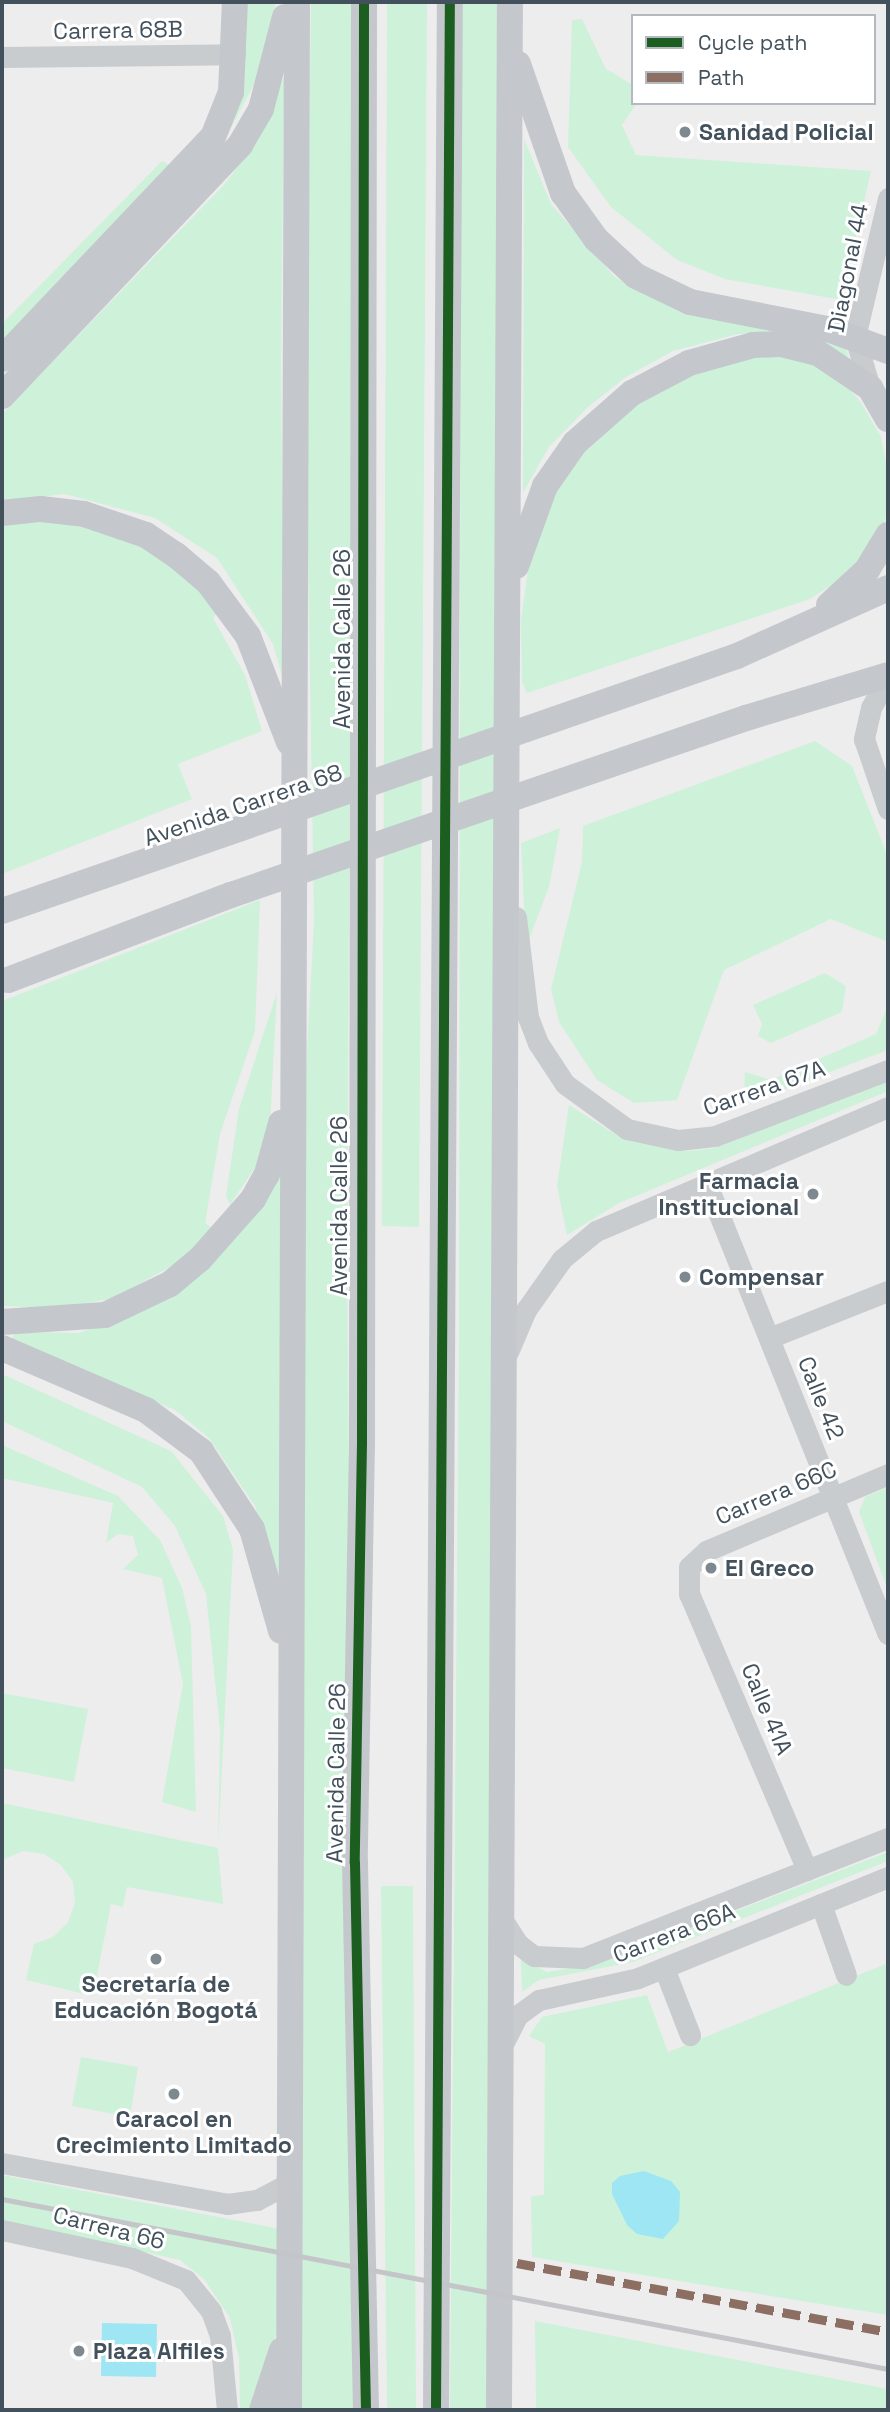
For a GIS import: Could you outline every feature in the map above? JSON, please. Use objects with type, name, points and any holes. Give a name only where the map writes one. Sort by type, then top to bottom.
[{"type":"main road","points":[[2,359],[203,151],[222,119],[235,54],[235,2]]},
{"type":"main road","points":[[2,396],[240,145],[272,76],[288,2]]},
{"type":"main road","name":"Avenida Calle 26","points":[[289,2410],[291,1677],[295,1376],[290,1080],[297,765],[297,2]]},
{"type":"main road","name":"Avenida Calle 26","points":[[364,2],[362,1443],[355,1863],[366,2410]]},
{"type":"main road","points":[[436,2410],[450,2]]},
{"type":"main road","points":[[499,2410],[499,1914],[508,1352],[510,2]]},
{"type":"main road","points":[[510,38],[554,175],[615,258],[636,276],[690,302],[855,337],[888,351]]},
{"type":"main road","points":[[508,591],[533,514],[560,462],[610,409],[659,376],[722,352],[781,344],[818,353],[870,388],[888,419]]},
{"type":"main road","points":[[2,513],[41,509],[84,514],[146,535],[176,555],[208,582],[248,636],[297,765]]},
{"type":"main road","points":[[792,631],[852,586],[888,535]]},
{"type":"main road","name":"Avenida Carrera 68","points":[[2,911],[737,656],[888,588]]},
{"type":"main road","points":[[5,981],[231,895],[746,718],[888,677]]},
{"type":"main road","points":[[2,1322],[105,1315],[170,1284],[200,1259],[240,1217],[267,1174],[290,1080]]},
{"type":"main road","points":[[2,1348],[146,1410],[201,1451],[223,1478],[255,1538],[291,1677]]},
{"type":"main road","points":[[262,2410],[291,2315]]},
{"type":"street","name":"Carrera 68B","points":[[2,57],[235,54]]},
{"type":"street","name":"Diagonal 44","points":[[870,388],[855,337],[888,198]]},
{"type":"street","points":[[888,677],[871,708],[863,739],[888,809]]},
{"type":"street","name":"Carrera 67A","points":[[509,865],[528,1017],[538,1043],[565,1084],[628,1129],[678,1140],[715,1136],[888,1070]]},
{"type":"street","points":[[508,1352],[526,1310],[562,1259],[625,1215],[888,1107]]},
{"type":"street","name":"Calle 42","points":[[706,1182],[888,1634]]},
{"type":"street","points":[[769,1338],[888,1291]]},
{"type":"street","name":"Carrera 66C","points":[[689,1567],[706,1551],[888,1474]]},
{"type":"street","name":"Calle 41A","points":[[689,1567],[689,1594],[807,1870]]},
{"type":"street","name":"Carrera 66A","points":[[499,1914],[525,1951],[546,1960],[566,1961],[600,1953],[888,1838]]},
{"type":"street","name":"Carrera 66A","points":[[499,2055],[517,2015],[539,2000],[664,1968],[888,1877]]},
{"type":"street","points":[[821,1904],[846,1975]]},
{"type":"street","points":[[664,1968],[690,2035]]},
{"type":"street","name":"Carrera 66","points":[[2,2163],[178,2200],[227,2204],[257,2200],[291,2182]]},
{"type":"street","name":"Carrera 66","points":[[2,2231],[132,2258],[186,2280],[211,2311],[220,2336],[227,2410]]},
{"type":"green space","points":[[243,2],[276,2],[260,73],[210,168]]},
{"type":"green space","points":[[311,2],[354,2],[347,1262],[357,2410],[300,2410],[304,1105],[314,923],[306,429]]},
{"type":"green space","points":[[387,2],[427,2],[419,1227],[382,1226]]},
{"type":"green space","points":[[461,2],[499,2],[488,2410],[450,2410],[459,1328]]},
{"type":"green space","points":[[582,19],[606,69],[631,84],[631,105],[636,105],[622,125],[636,155],[871,171],[842,300],[725,279],[677,260],[611,207],[568,147],[572,20]]},
{"type":"green space","points":[[284,77],[281,360],[284,683],[273,644],[217,558],[155,518],[65,494],[2,501],[2,414],[223,186],[257,142]]},
{"type":"green space","points":[[524,139],[551,204],[615,277],[648,295],[844,343],[849,357],[789,334],[738,334],[673,351],[626,377],[588,407],[549,447],[523,493]]},
{"type":"green space","points":[[162,161],[174,168],[2,341],[2,324]]},
{"type":"green space","points":[[731,356],[801,356],[838,376],[860,401],[881,437],[887,467],[888,511],[879,538],[860,567],[810,599],[527,693],[522,682],[521,620],[529,562],[572,454],[622,409]]},
{"type":"green space","points":[[38,516],[99,525],[146,543],[223,607],[213,618],[245,675],[262,731],[178,764],[192,799],[2,874],[2,525]]},
{"type":"green space","points":[[815,741],[852,766],[888,857],[888,942],[831,919],[724,970],[677,1100],[634,1103],[597,1080],[559,1022],[551,989],[582,862],[583,826]]},
{"type":"green space","points":[[560,828],[549,887],[526,947],[521,843]]},
{"type":"green space","points":[[260,900],[255,1031],[220,1134],[205,1223],[214,1229],[183,1260],[113,1298],[62,1308],[2,1306],[2,1001]]},
{"type":"green space","points":[[825,973],[846,986],[842,1012],[771,1043],[758,1036],[762,1024],[753,1005]]},
{"type":"green space","points":[[277,992],[270,1125],[262,1157],[230,1205],[226,1196],[239,1109]]},
{"type":"green space","points":[[888,1006],[888,1050],[766,1096],[744,1090],[745,1072],[771,1080],[876,1034]]},
{"type":"green space","points":[[888,1081],[888,1091],[619,1203],[567,1235],[557,1186],[569,1105],[618,1136],[688,1151],[715,1148]]},
{"type":"green space","points":[[280,1164],[283,1598],[255,1506],[209,1438],[175,1410],[12,1340],[15,1332],[79,1333],[148,1307]]},
{"type":"green space","points":[[2,1374],[171,1451],[223,1516],[233,1550],[218,1848],[220,1730],[206,1594],[175,1526],[142,1487],[2,1421]]},
{"type":"green space","points":[[2,1445],[118,1496],[160,1540],[182,1588],[191,1626],[196,1812],[162,1802],[183,1684],[162,1578],[123,1569],[138,1555],[133,1536],[118,1534],[106,1543],[113,1503],[2,1478]]},
{"type":"green space","points":[[888,1487],[888,1590],[859,1512],[865,1497]]},
{"type":"green space","points":[[2,1693],[88,1709],[74,1782],[2,1768]]},
{"type":"green space","points":[[2,1803],[218,1848],[223,1904],[127,1887],[123,1907],[111,1904],[93,1996],[26,1980],[34,1944],[53,1937],[68,1922],[75,1903],[73,1882],[61,1865],[44,1854],[23,1851],[2,1860]]},
{"type":"green space","points":[[888,1852],[888,1861],[633,1962],[539,1980],[522,1992],[521,1959],[547,1972],[598,1964]]},
{"type":"green space","points":[[381,1886],[413,1886],[416,2410],[387,2410]]},
{"type":"green space","points":[[888,1963],[888,2315],[532,2257],[531,2196],[544,2195],[545,2044],[529,2036],[542,2017],[647,1995],[668,2052]]},
{"type":"green space","points":[[81,2057],[138,2067],[130,2117],[72,2106]]},
{"type":"green space","points":[[2,2175],[280,2229],[277,2331],[252,2410],[240,2410],[239,2359],[230,2318],[204,2279],[180,2260],[2,2220]]},
{"type":"green space","points":[[535,2321],[888,2389],[888,2410],[536,2410]]},
{"type":"water","points":[[644,2171],[671,2181],[680,2192],[679,2221],[663,2239],[637,2234],[627,2225],[612,2194],[612,2183],[620,2176]]},
{"type":"water","points":[[102,2323],[157,2324],[156,2377],[101,2376]]},
{"type":"railway","points":[[2,2199],[888,2369]]},
{"type":"marked path","points":[[517,2263],[888,2332]]},
{"type":"cycle path","points":[[364,2],[362,1443],[355,1863],[366,2410]]},
{"type":"cycle path","points":[[436,2410],[450,2]]},
{"type":"place","name":"Sanidad Policial","points":[[685,132]]},
{"type":"place","name":"Farmacia Institucional","points":[[813,1194]]},
{"type":"place","name":"Compensar","points":[[685,1277]]},
{"type":"place","name":"El Greco","points":[[711,1568]]},
{"type":"place","name":"Secretaría de Educación Bogotá","points":[[156,1959]]},
{"type":"place","name":"Caracol en Crecimiento Limitado","points":[[174,2094]]},
{"type":"place","name":"Plaza Alfiles","points":[[79,2351]]}]
